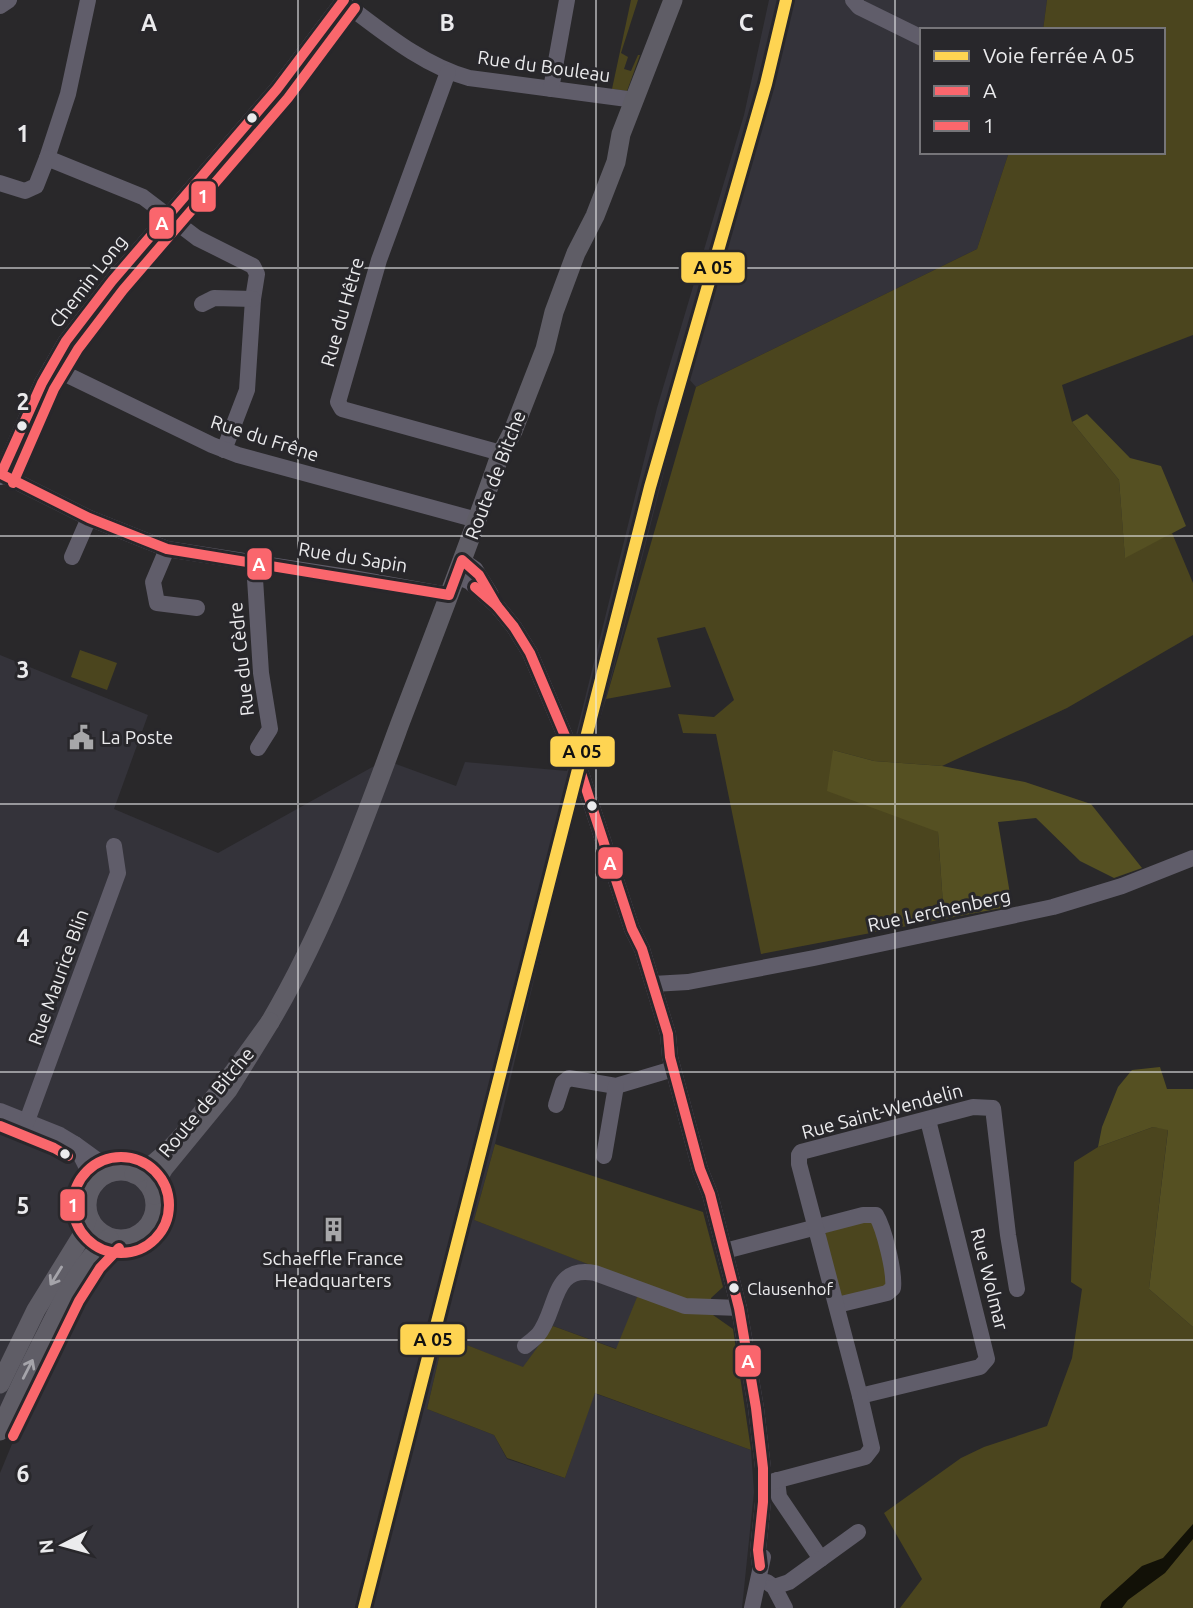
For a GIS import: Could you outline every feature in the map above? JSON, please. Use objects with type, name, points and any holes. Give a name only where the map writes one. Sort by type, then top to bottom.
[{"type":"main road","name":"Route de Bitche","points":[[154,1195],[157,1180],[164,1168],[228,1090],[270,1022],[323,922],[501,453],[513,431],[545,349],[554,312],[576,253],[595,215],[616,162],[621,134],[673,0]]},
{"type":"main road","name":"Route de Bitche","points":[[126,1172],[152,1165],[188,1129],[270,1022]]},
{"type":"main road","points":[[0,1384],[36,1310],[81,1237],[88,1216],[87,1202],[91,1188],[100,1178],[126,1172],[146,1182],[154,1195],[154,1215],[145,1230],[130,1239],[109,1238],[96,1229],[88,1216]]},
{"type":"main road","points":[[0,1431],[71,1284],[92,1253],[109,1238]]},
{"type":"street","points":[[0,6],[9,0]]},
{"type":"street","points":[[0,183],[25,191],[36,186],[68,94],[88,0]]},
{"type":"street","points":[[551,89],[567,0]]},
{"type":"street","points":[[853,0],[859,6],[920,37]]},
{"type":"street","name":"Rue du Bouleau","points":[[343,1],[421,58],[448,72],[469,78],[635,100]]},
{"type":"street","name":"Chemin Long","points":[[1,476],[51,367],[66,341],[104,291],[276,89],[343,1]]},
{"type":"street","name":"Rue du Hêtre","points":[[448,72],[379,260],[338,402],[342,409],[501,453]]},
{"type":"street","points":[[47,158],[143,197],[197,238],[253,266],[257,274],[247,390],[224,450]]},
{"type":"street","points":[[202,304],[214,298],[253,299]]},
{"type":"street","name":"Rue du Frêne","points":[[51,367],[224,450],[477,520]]},
{"type":"street","name":"Rue du Sapin","points":[[1,476],[89,517],[167,549],[254,563],[456,577]]},
{"type":"street","points":[[72,557],[89,517]]},
{"type":"street","points":[[167,549],[153,582],[157,603],[197,608]]},
{"type":"street","name":"Rue du Cèdre","points":[[254,563],[261,673],[270,729],[258,748]]},
{"type":"street","points":[[456,577],[480,575],[497,606],[514,626],[530,653],[578,766],[632,929],[641,947],[668,1034],[673,1069],[739,1308],[770,1482],[821,1559]]},
{"type":"street","name":"Rue Maurice Blin","points":[[27,1121],[118,873],[114,846]]},
{"type":"street","name":"Rue Lerchenberg","points":[[655,989],[1072,903],[1193,858]]},
{"type":"street","points":[[556,1105],[563,1083],[569,1078],[616,1086],[673,1069]]},
{"type":"street","points":[[604,1156],[616,1086]]},
{"type":"street","name":"Rue Saint-Wendelin","points":[[770,1482],[868,1455],[871,1443],[798,1159],[801,1152],[973,1107],[993,1108],[1017,1289]]},
{"type":"street","points":[[0,1111],[60,1135],[108,1168],[126,1172]]},
{"type":"street","name":"Rue Wolmar","points":[[860,1396],[980,1367],[987,1359],[928,1120]]},
{"type":"street","points":[[75,1144],[89,1172],[91,1188]]},
{"type":"street","points":[[725,1251],[872,1214],[878,1218],[880,1224],[894,1278],[893,1288],[887,1293],[836,1305]]},
{"type":"street","points":[[525,1346],[538,1335],[544,1325],[563,1280],[580,1271],[595,1273],[685,1306],[739,1308]]},
{"type":"street","points":[[752,1608],[759,1572],[758,1550],[763,1503],[770,1482]]},
{"type":"street","points":[[774,1587],[789,1582],[859,1532]]},
{"type":"street","points":[[759,1572],[774,1587],[785,1608]]},
{"type":"shaded area","points":[[631,0],[638,0],[621,53],[628,57],[624,69],[631,71],[640,55],[627,91],[612,89]]},
{"type":"shaded area","points":[[769,0],[1047,0],[1043,28],[920,28],[920,154],[1008,154],[977,249],[696,387],[688,378],[606,699],[579,790],[495,1144],[474,1220],[643,1285],[617,1349],[553,1326],[524,1368],[444,1336],[427,1409],[494,1435],[507,1459],[565,1478],[594,1393],[751,1450],[754,1492],[742,1608],[0,1608],[0,1473],[29,1403],[0,1415],[0,655],[148,715],[114,809],[218,853],[385,760],[456,786],[465,762],[567,771],[657,408],[744,115]]},
{"type":"shaded area","points":[[1047,0],[1193,0],[1193,335],[1062,385],[1072,422],[1119,480],[1125,557],[1172,533],[1193,583],[1193,635],[1067,708],[942,766],[874,761],[833,750],[938,832],[944,919],[761,954],[716,734],[683,733],[678,714],[714,717],[734,700],[705,627],[657,638],[671,687],[606,699],[696,387],[977,249],[1008,154],[1165,154],[1165,28],[1043,28]]},
{"type":"shaded area","points":[[1087,414],[1130,458],[1161,466],[1186,526],[1125,558],[1119,480],[1072,422]]},
{"type":"shaded area","points":[[80,650],[117,663],[107,690],[71,677]]},
{"type":"shaded area","points":[[833,750],[874,761],[942,766],[1025,782],[1091,804],[1142,868],[1114,878],[1080,861],[1036,818],[998,822],[1012,906],[944,919],[938,832],[827,791]]},
{"type":"shaded area","points":[[1160,1067],[1167,1089],[1193,1089],[1193,1327],[1149,1289],[1168,1130],[1153,1127],[1098,1147],[1102,1127],[1118,1087],[1132,1070]]},
{"type":"shaded area","points":[[1153,1127],[1168,1129],[1149,1289],[1193,1327],[1193,1608],[900,1608],[922,1579],[884,1513],[961,1458],[984,1447],[1047,1426],[1072,1358],[1082,1289],[1071,1282],[1074,1162],[1098,1147]]},
{"type":"shaded area","points":[[495,1144],[703,1212],[723,1287],[711,1298],[713,1315],[733,1329],[751,1450],[595,1393],[565,1478],[507,1458],[494,1435],[427,1409],[444,1336],[523,1367],[553,1326],[616,1349],[642,1285],[474,1220]]},
{"type":"shaded area","points":[[868,1220],[875,1224],[889,1280],[885,1287],[845,1298],[838,1294],[824,1237],[827,1230]]},
{"type":"shaded area","points":[[1193,1524],[1193,1539],[1165,1573],[1128,1600],[1122,1608],[1100,1608],[1102,1602],[1142,1566],[1163,1558]]},
{"type":"transit line","name":"A","points":[[344,0],[277,89],[112,281],[66,341],[42,383],[1,474],[89,518],[167,549],[449,595],[462,560],[479,575],[497,606]]},
{"type":"transit line","points":[[364,1608],[650,487],[766,84],[786,0]]},
{"type":"transit line","name":"1","points":[[13,483],[54,389],[78,349],[123,290],[288,98],[355,8]]},
{"type":"transit line","name":"A","points":[[475,587],[497,606],[530,653],[582,776],[632,929],[642,949],[668,1034],[670,1057],[700,1169],[710,1194],[739,1308],[763,1468],[758,1550],[760,1566]]},
{"type":"transit line","name":"1","points":[[0,1126],[68,1156]]},
{"type":"transit line","name":"1","points":[[121,1157],[140,1160],[155,1171],[166,1186],[169,1205],[166,1224],[155,1239],[140,1250],[121,1253],[102,1250],[87,1239],[76,1224],[73,1205],[76,1186],[87,1171],[102,1160],[121,1157]]},
{"type":"transit line","name":"1","points":[[13,1436],[79,1301],[100,1268],[119,1248]]},
{"type":"place","name":"La Poste","points":[[81,737]]},
{"type":"place","name":"Schaeffle France Headquarters","points":[[333,1230]]},
{"type":"place","name":"Clausenhof","points":[[734,1288]]}]
